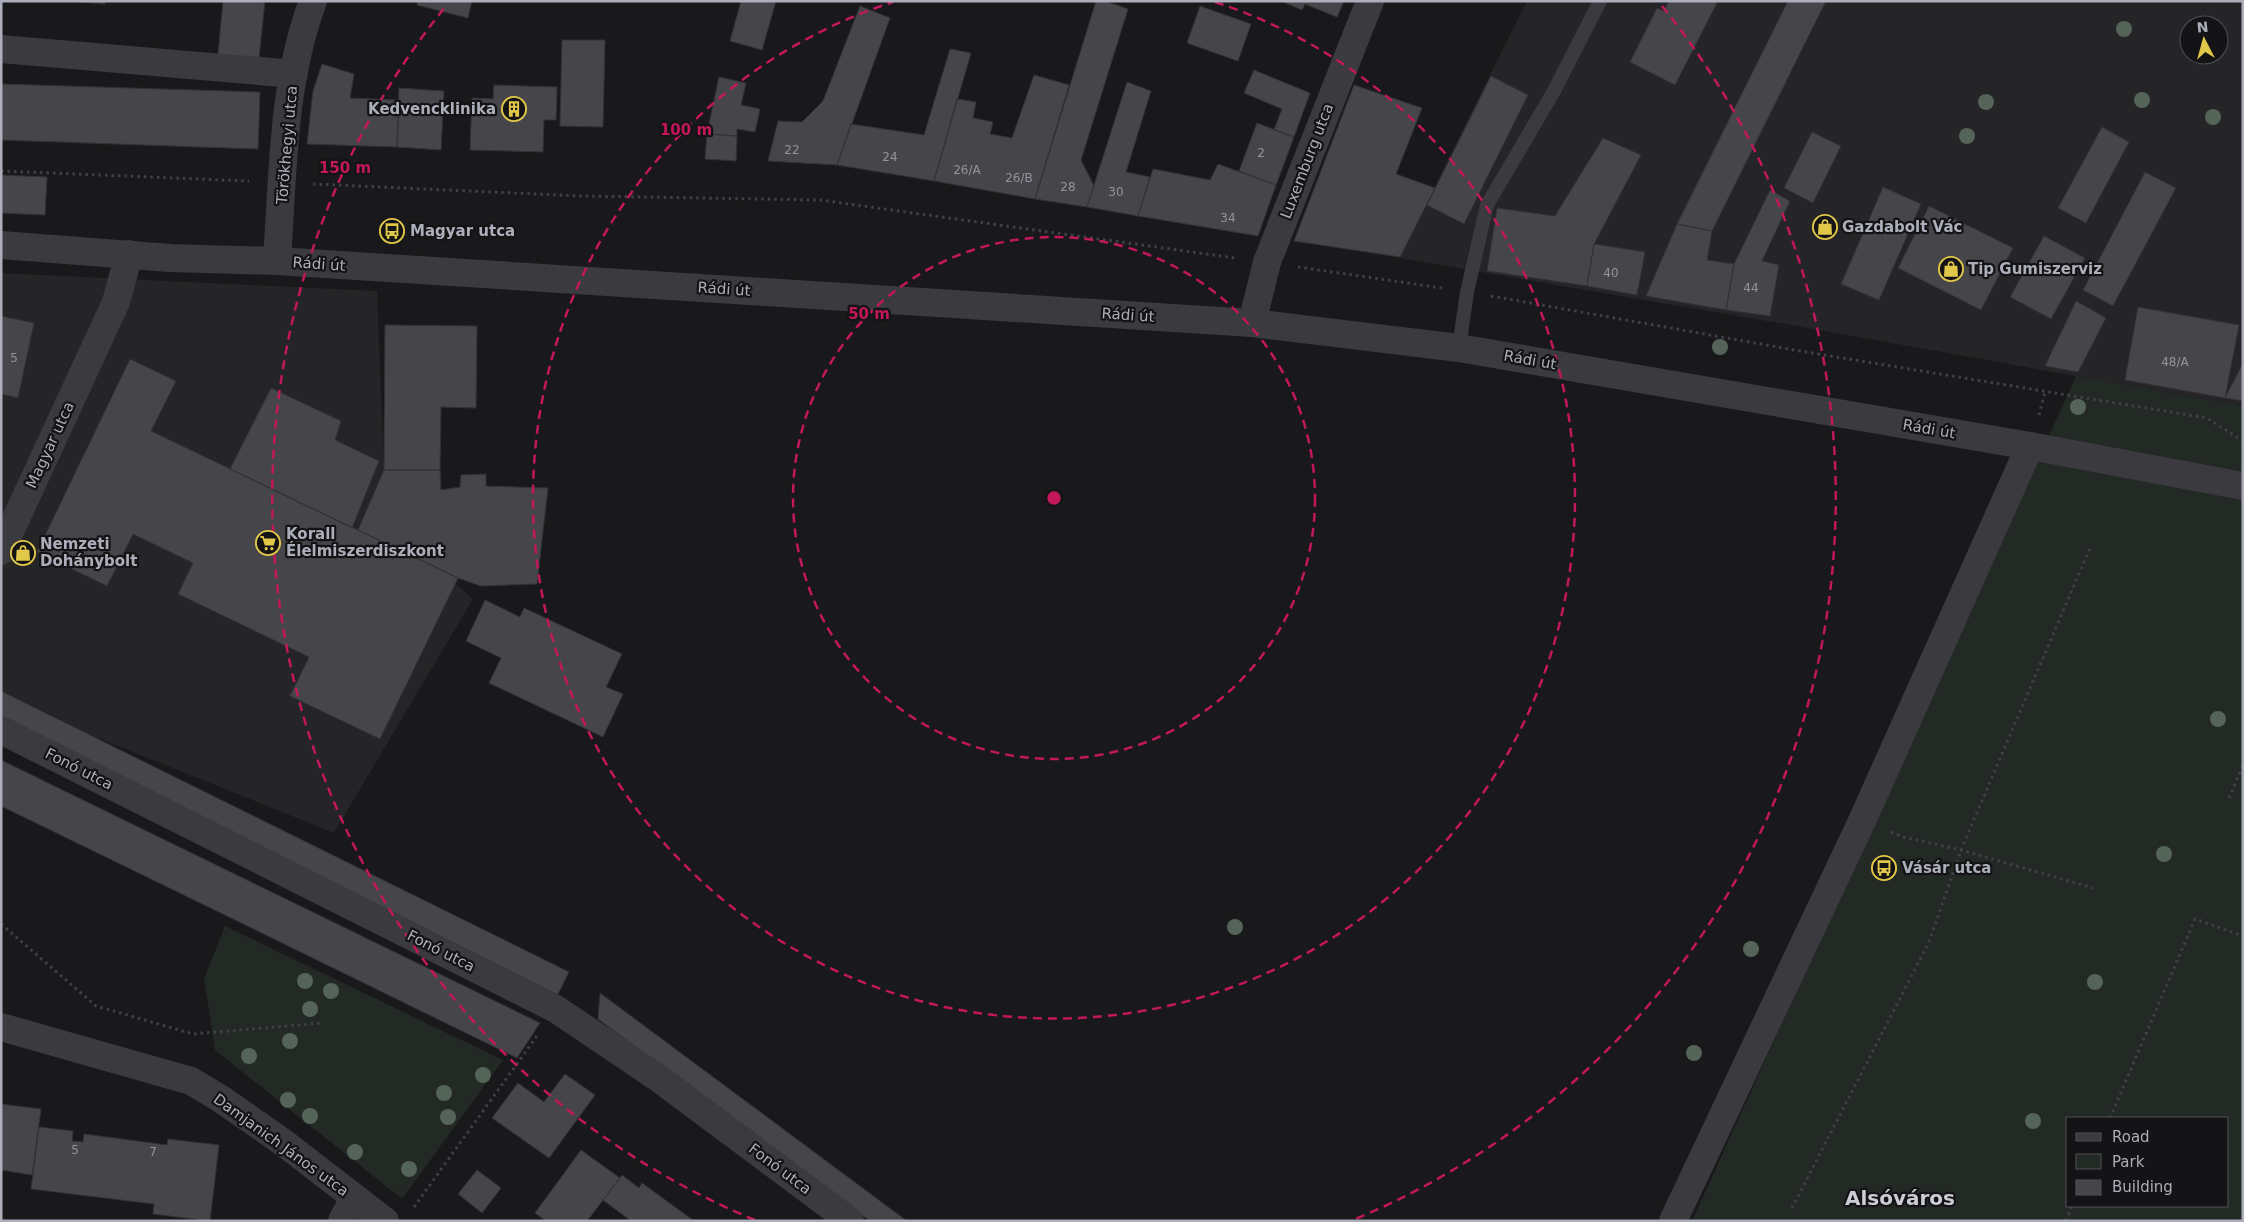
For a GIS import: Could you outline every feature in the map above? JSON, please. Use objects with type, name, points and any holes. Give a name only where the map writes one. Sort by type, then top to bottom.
[{"type":"street","name":"Törökhegyi utca","points":[[277,261],[288,104],[304,26],[313,1]]},
{"type":"street","name":"Luxemburg utca","points":[[1252,323],[1268,262],[1370,1]]},
{"type":"street","points":[[1,49],[294,74]]},
{"type":"street","name":"Rádi út","points":[[1,245],[1252,323],[1459,348],[2030,446],[2243,486]]},
{"type":"street","name":"Magyar utca","points":[[1,551],[116,302],[128,254]]},
{"type":"street","points":[[1673,1221],[1862,821],[2030,446]]},
{"type":"street","name":"Fonó utca","points":[[1,730],[556,1009],[660,1080],[850,1221]]},
{"type":"street","name":"Damjanich János utca","points":[[1,1027],[191,1081],[221,1099],[284,1143],[348,1210],[397,1217]]},
{"type":"lane","points":[[1459,348],[1468,292],[1487,205],[1554,90],[1600,1]]},
{"type":"path","points":[[1,171],[581,196],[820,200],[1268,262],[1468,292],[1800,351],[2206,418],[2243,441]]},
{"type":"path","points":[[1792,1208],[1929,942],[1961,850],[2090,548]]},
{"type":"path","points":[[2229,798],[2243,765]]},
{"type":"path","points":[[1903,837],[1961,850],[2093,888]]},
{"type":"path","points":[[2110,1117],[2195,919],[2243,936]]},
{"type":"path","points":[[1,924],[96,1006],[193,1034],[323,1023]]},
{"type":"path","points":[[397,1217],[556,1009]]},
{"type":"path","points":[[2066,1221],[2072,1207]]},
{"type":"shaded area","points":[[1527,1],[2243,1],[2243,406],[1808,328],[1399,258]]},
{"type":"shaded area","points":[[1,273],[377,291],[386,522],[473,599],[334,833],[1,699]]},
{"type":"green space","points":[[2076,376],[2243,406],[2243,1221],[1692,1221]]},
{"type":"green space","points":[[225,926],[503,1060],[402,1199],[215,1050],[204,979]]},
{"type":"building","points":[[69,1],[105,1],[105,4]]},
{"type":"building","points":[[223,1],[265,1],[259,58],[218,54]]},
{"type":"building","points":[[418,1],[472,1],[468,18],[417,5]]},
{"type":"building","points":[[741,1],[776,1],[762,50],[730,41]]},
{"type":"building","points":[[1096,1],[1105,1],[1128,9],[1081,160],[1094,186],[1087,207],[1035,199]]},
{"type":"building","points":[[1281,1],[1344,1],[1337,17],[1305,4],[1302,10]]},
{"type":"building","points":[[1669,1],[1718,1],[1675,85],[1630,62],[1657,8],[1664,11]]},
{"type":"building","points":[[1788,1],[1826,1],[1712,231],[1677,224]]},
{"type":"building","points":[[860,6],[890,18],[837,165],[768,161],[778,121],[802,122],[823,101]]},
{"type":"building","points":[[1200,6],[1251,24],[1238,61],[1187,43]]},
{"type":"building","points":[[562,40],[605,40],[603,127],[560,126]]},
{"type":"building","points":[[950,49],[971,53],[934,181],[837,165],[851,124],[924,135]]},
{"type":"building","points":[[322,64],[354,74],[350,98],[399,100],[397,147],[307,144],[313,91]]},
{"type":"building","points":[[1254,70],[1310,93],[1294,137],[1274,130],[1282,109],[1244,93]]},
{"type":"building","points":[[1034,75],[1069,85],[1035,199],[934,181],[957,99],[976,102],[973,118],[993,122],[990,134],[1012,138]]},
{"type":"building","points":[[1491,76],[1528,95],[1464,224],[1427,205]]},
{"type":"building","points":[[719,77],[746,83],[741,105],[760,109],[755,132],[737,129],[737,136],[707,134]]},
{"type":"building","points":[[1127,82],[1151,91],[1126,172],[1150,177],[1138,216],[1087,207]]},
{"type":"building","points":[[1,84],[260,92],[258,149],[1,140]]},
{"type":"building","name":"Kedvencklinika","points":[[494,85],[557,87],[556,120],[544,120],[543,152],[470,150],[472,98],[493,99]]},
{"type":"building","points":[[1354,85],[1422,108],[1396,174],[1435,188],[1400,257],[1294,241]]},
{"type":"building","points":[[399,88],[444,91],[441,150],[397,147]]},
{"type":"building","points":[[1257,123],[1294,137],[1276,185],[1239,171]]},
{"type":"building","points":[[2102,127],[2129,142],[2086,223],[2058,208]]},
{"type":"building","points":[[1812,132],[1841,146],[1813,203],[1784,188]]},
{"type":"building","points":[[707,134],[737,136],[736,161],[705,159]]},
{"type":"building","points":[[1603,138],[1641,155],[1594,244],[1587,286],[1487,271],[1497,208],[1555,216]]},
{"type":"building","points":[[1218,164],[1276,185],[1258,236],[1138,216],[1153,169],[1210,180]]},
{"type":"building","points":[[2145,172],[2176,188],[2113,306],[2083,290]]},
{"type":"building","points":[[1,175],[47,177],[45,215],[1,213]]},
{"type":"building","points":[[1883,187],[1921,204],[1879,300],[1841,284]]},
{"type":"building","points":[[1770,190],[1790,201],[1762,261],[1779,265],[1770,316],[1726,310],[1734,264]]},
{"type":"building","points":[[1929,206],[2013,248],[1981,310],[1898,268]]},
{"type":"building","points":[[1677,224],[1712,231],[1707,260],[1734,264],[1726,310],[1646,296]]},
{"type":"building","points":[[2044,236],[2085,258],[2051,319],[2010,297]]},
{"type":"building","points":[[1594,244],[1645,252],[1637,295],[1587,286]]},
{"type":"building","points":[[2076,301],[2106,318],[2078,372],[2045,366]]},
{"type":"building","points":[[2138,307],[2239,325],[2225,398],[2125,380]]},
{"type":"building","points":[[1,316],[34,323],[18,398],[1,394]]},
{"type":"building","points":[[385,325],[477,326],[476,408],[441,407],[440,470],[384,470]]},
{"type":"building","name":"Korall Élelmiszerdiszkont","points":[[130,359],[176,381],[151,431],[458,578],[380,739],[290,696],[309,657],[178,594],[193,563],[133,534],[107,586],[37,552]]},
{"type":"building","points":[[2243,363],[2243,401],[2225,398]]},
{"type":"building","points":[[271,388],[341,421],[335,440],[379,461],[352,528],[230,469]]},
{"type":"building","points":[[384,470],[440,470],[441,490],[460,487],[461,475],[486,474],[486,486],[548,488],[537,584],[481,586],[458,578],[358,530]]},
{"type":"building","points":[[485,600],[520,617],[524,608],[622,654],[606,687],[623,694],[603,737],[489,683],[501,658],[466,641]]},
{"type":"building","points":[[1,691],[569,972],[556,998],[1,718]]},
{"type":"building","points":[[1,760],[540,1023],[517,1058],[1,806]]},
{"type":"building","points":[[600,993],[907,1221],[870,1221],[598,1019]]},
{"type":"building","points":[[565,1074],[595,1095],[549,1158],[492,1118],[518,1083],[544,1102]]},
{"type":"building","points":[[1,1104],[41,1109],[32,1175],[1,1170]]},
{"type":"building","points":[[39,1127],[73,1131],[72,1141],[83,1142],[84,1134],[167,1145],[168,1139],[219,1145],[210,1221],[153,1214],[154,1204],[31,1189]]},
{"type":"building","points":[[581,1150],[620,1178],[587,1221],[546,1221],[535,1213]]},
{"type":"building","points":[[477,1170],[501,1188],[482,1213],[458,1194]]},
{"type":"building","points":[[622,1175],[639,1188],[642,1183],[694,1221],[631,1221],[603,1200]]},
{"type":"place","name":"Kedvencklinika","points":[[514,109]]},
{"type":"place","name":"Gazdabolt Vác","points":[[1825,227]]},
{"type":"place","name":"Magyar utca","points":[[392,231]]},
{"type":"place","name":"Tip Gumiszerviz","points":[[1951,269]]},
{"type":"place","name":"Korall Élelmiszerdiszkont","points":[[268,543]]},
{"type":"place","name":"Nemzeti Dohánybolt","points":[[23,553]]},
{"type":"place","name":"Vásár utca","points":[[1884,868]]},
{"type":"district","name":"Alsóváros","points":[[1900,1198]]}]
